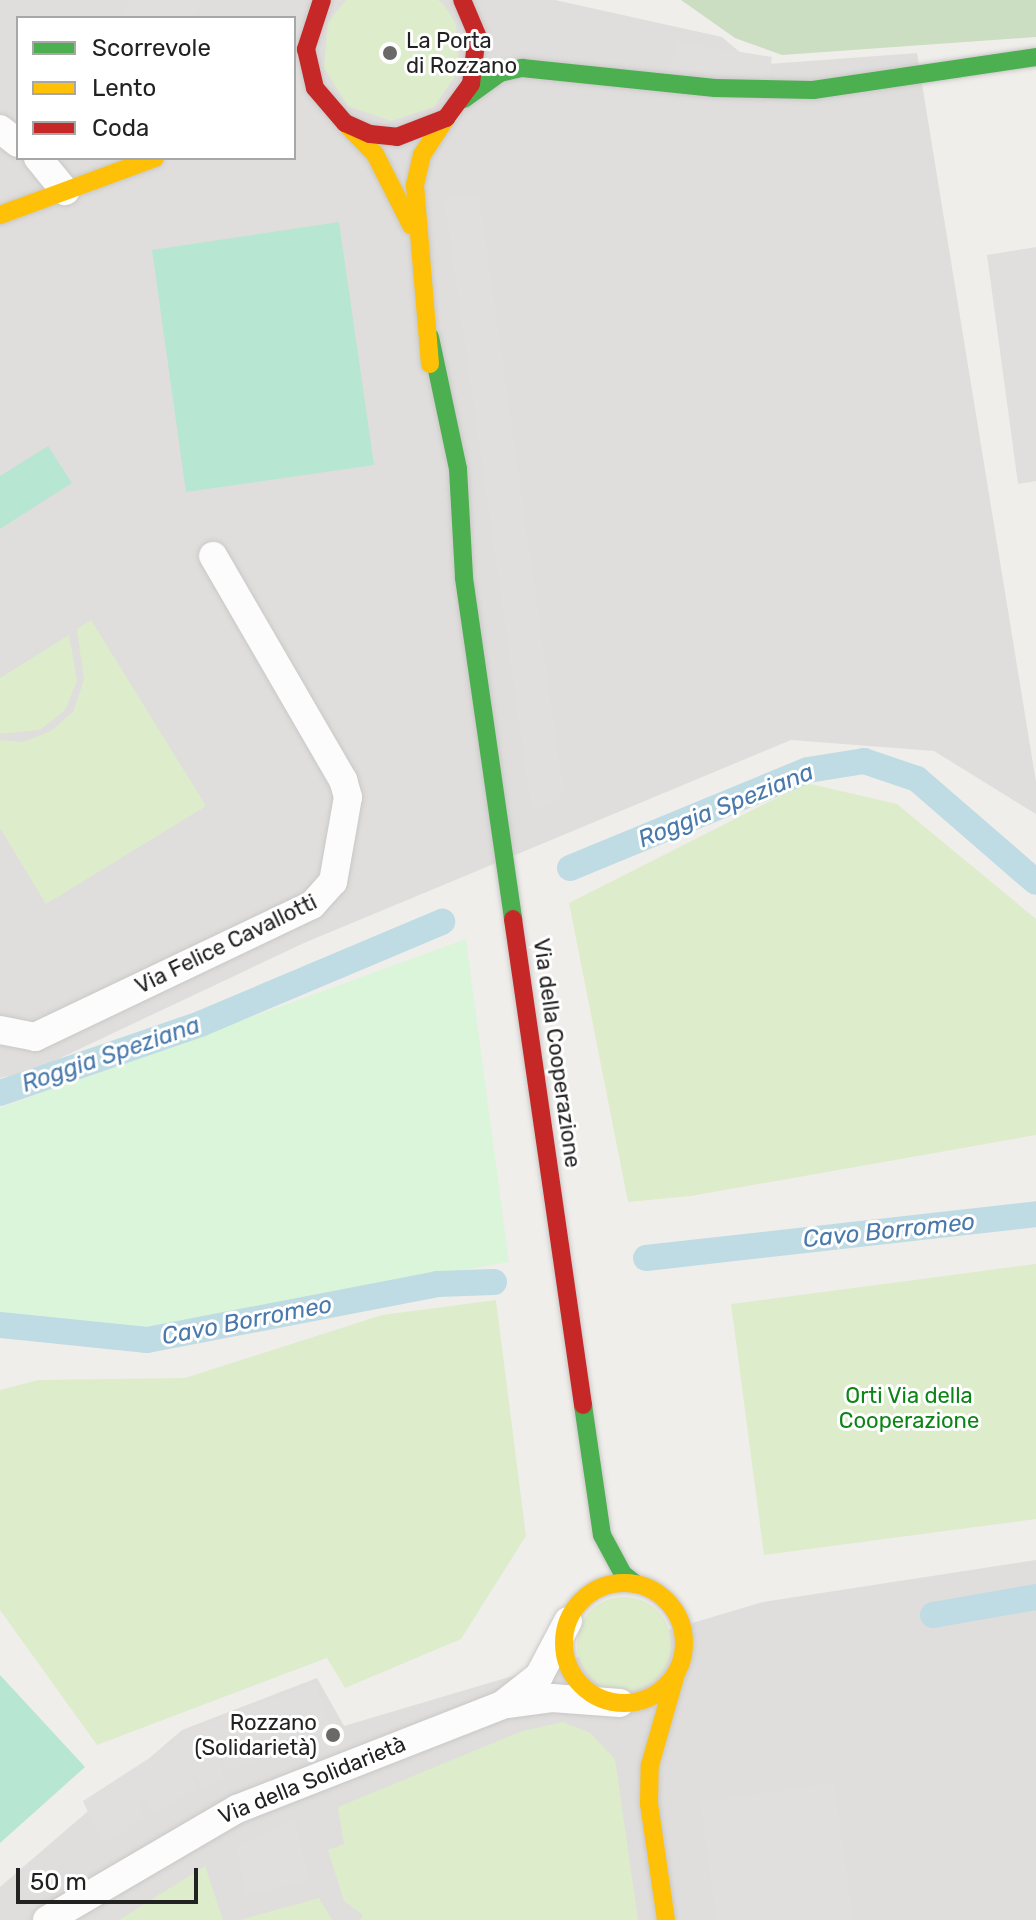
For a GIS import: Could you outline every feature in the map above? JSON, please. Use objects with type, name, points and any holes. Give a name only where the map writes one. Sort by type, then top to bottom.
[{"type":"street","points":[[296,60],[322,0]]},
{"type":"street","points":[[462,0],[472,19],[478,52],[464,99]]},
{"type":"street","points":[[472,19],[542,67]]},
{"type":"street","name":"Via della Cooperazione","points":[[307,35],[310,76],[321,100],[375,154],[415,232]]},
{"type":"street","points":[[873,84],[1036,57]]},
{"type":"street","points":[[307,109],[370,134],[397,137],[423,131],[446,118],[464,99],[506,70],[542,67],[764,91],[873,84],[977,87]]},
{"type":"street","name":"Via della Cooperazione","points":[[446,118],[418,164],[415,232],[430,337],[438,472],[464,578],[602,1535],[623,1574],[636,1584]]},
{"type":"street","points":[[0,129],[16,141]]},
{"type":"street","points":[[40,160],[65,191]]},
{"type":"street","points":[[0,215],[150,160]]},
{"type":"street","name":"Via Felice Cavallotti","points":[[0,1030],[35,1037],[312,905],[333,882],[348,797],[343,780],[213,556]]},
{"type":"street","name":"Via della Cooperazione","points":[[574,1611],[594,1567],[602,1535]]},
{"type":"street","points":[[666,1920],[649,1804],[651,1747],[679,1666],[684,1638],[679,1619],[660,1595],[636,1584],[606,1586],[574,1611],[564,1654],[605,1705],[656,1694],[679,1666]]},
{"type":"street","name":"Via della Solidarietà","points":[[502,1705],[539,1676],[574,1611]]},
{"type":"street","name":"Via della Solidarietà","points":[[47,1920],[237,1809],[502,1705],[552,1698],[605,1705]]},
{"type":"street","points":[[634,1763],[649,1804]]},
{"type":"shaded area","points":[[0,0],[555,0],[722,37],[755,65],[917,53],[1036,782],[1036,814],[934,751],[791,740],[304,943],[35,1070],[0,1078]]},
{"type":"shaded area","points":[[133,0],[205,0],[193,16],[121,16]]},
{"type":"shaded area","points":[[677,42],[772,57],[769,79],[671,69]]},
{"type":"shaded area","points":[[479,196],[564,795],[532,811],[444,197]]},
{"type":"shaded area","points":[[1036,247],[1036,481],[1018,484],[987,255]]},
{"type":"shaded area","points":[[1036,1560],[1036,1920],[0,1920],[0,1887],[182,1730],[317,1678],[344,1726],[763,1602]]},
{"type":"shaded area","points":[[315,1683],[331,1732],[284,1750],[278,1736],[268,1739],[274,1754],[229,1771],[222,1757],[218,1759],[224,1778],[204,1788],[194,1771],[190,1773],[197,1788],[155,1813],[146,1799],[138,1804],[145,1818],[102,1844],[83,1801],[196,1728]]},
{"type":"shaded area","points":[[834,1783],[853,1920],[717,1920],[700,1802]]},
{"type":"shaded area","points":[[295,1820],[308,1880],[246,1895],[237,1845]]},
{"type":"green space","points":[[346,0],[438,0],[444,5],[456,24],[459,70],[434,107],[391,121],[348,106],[324,68],[328,22]]},
{"type":"green space","points":[[681,0],[1036,0],[1036,37],[782,55],[735,38]]},
{"type":"green space","points":[[339,222],[374,465],[186,492],[152,250]]},
{"type":"green space","points":[[48,446],[72,483],[0,529],[0,476]]},
{"type":"green space","points":[[91,620],[206,806],[46,904],[0,828],[0,740],[23,742],[51,731],[73,712],[84,680],[77,629]]},
{"type":"green space","points":[[69,635],[77,681],[65,710],[40,730],[0,734],[0,678]]},
{"type":"green space","points":[[806,783],[897,804],[1036,919],[1036,1135],[691,1196],[628,1202],[569,903]]},
{"type":"green space","points":[[466,939],[509,1262],[146,1327],[56,1322],[0,1312],[0,1108]]},
{"type":"green space","name":"Orti Via della Cooperazione","points":[[1036,1264],[1036,1519],[764,1555],[731,1304]]},
{"type":"green space","points":[[496,1300],[526,1536],[461,1639],[345,1688],[327,1658],[97,1745],[0,1610],[0,1390],[38,1380],[185,1378],[382,1315]]},
{"type":"green space","points":[[624,1597],[642,1600],[657,1611],[668,1626],[671,1644],[668,1662],[657,1677],[642,1688],[624,1691],[606,1688],[591,1677],[580,1662],[577,1644],[580,1626],[591,1611],[606,1600]]},
{"type":"green space","points":[[0,1675],[85,1767],[0,1843]]},
{"type":"green space","points":[[563,1722],[590,1733],[615,1759],[638,1920],[360,1920],[363,1915],[344,1901],[328,1850],[344,1844],[338,1807],[522,1731]]},
{"type":"green space","points":[[205,1866],[223,1920],[119,1920]]},
{"type":"green space","points":[[319,1898],[332,1920],[240,1920]]},
{"type":"waterway","name":"Roggia Speziana","points":[[570,868],[808,770],[864,761],[917,779],[1036,882]]},
{"type":"waterway","name":"Roggia Speziana","points":[[0,1093],[200,1024],[442,922]]},
{"type":"waterway","name":"Cavo Borromeo","points":[[646,1258],[1036,1214]]},
{"type":"waterway","name":"Cavo Borromeo","points":[[0,1325],[147,1340],[437,1284],[494,1282]]},
{"type":"waterway","points":[[933,1615],[1036,1597]]},
{"type":"traffic: fast","points":[[464,99],[500,73],[522,68],[715,88],[813,90],[1036,57]]},
{"type":"traffic: fast","points":[[430,337],[458,469],[464,578],[513,919]]},
{"type":"traffic: fast","points":[[583,1405],[602,1535],[623,1574],[636,1584]]},
{"type":"traffic: slow","points":[[430,364],[415,185],[422,155],[446,118]]},
{"type":"traffic: slow","points":[[345,123],[375,154],[411,225]]},
{"type":"traffic: slow","points":[[0,215],[150,160]]},
{"type":"traffic: slow","points":[[624,1583],[647,1587],[667,1600],[680,1620],[684,1643],[680,1666],[667,1686],[647,1699],[624,1703],[601,1699],[581,1686],[568,1666],[564,1643],[568,1620],[581,1600],[601,1587],[624,1583]]},
{"type":"traffic: slow","points":[[666,1920],[649,1804],[650,1765],[676,1674]]},
{"type":"traffic: jam","points":[[322,0],[306,49],[315,88],[345,123],[370,134],[397,137],[446,118],[471,84],[477,35],[462,0]]},
{"type":"traffic: jam","points":[[513,919],[583,1405]]},
{"type":"place","name":"La Porta di Rozzano","points":[[390,53]]},
{"type":"place","name":"Rozzano (Solidarietà)","points":[[333,1735]]}]
